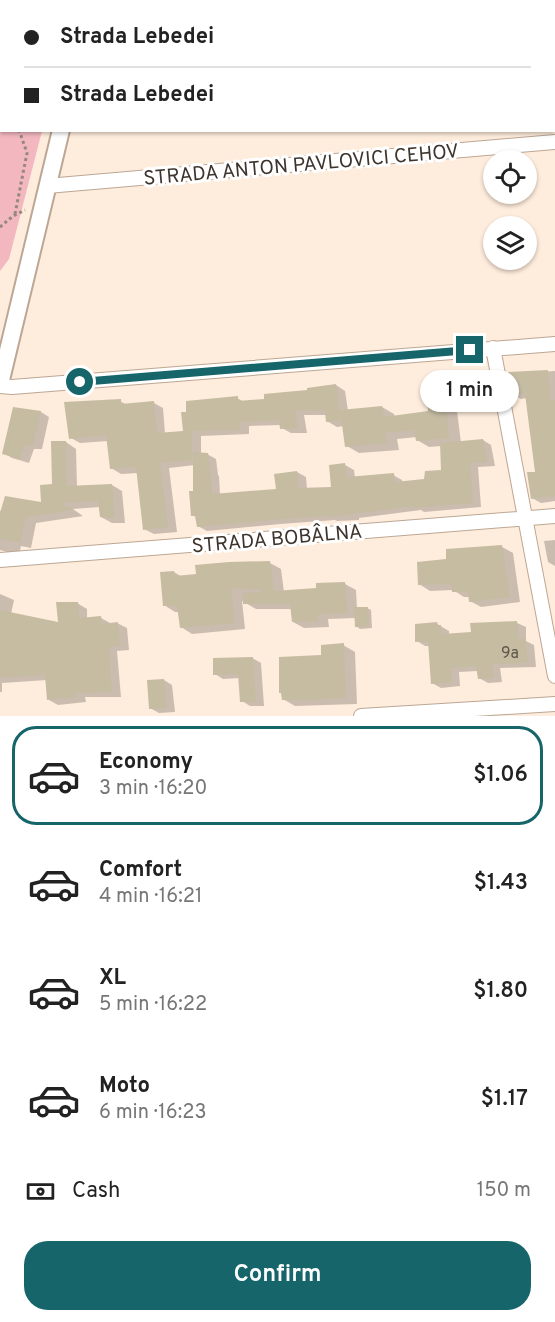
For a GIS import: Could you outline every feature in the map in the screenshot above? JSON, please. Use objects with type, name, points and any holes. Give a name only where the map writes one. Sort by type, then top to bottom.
[{"type":"street","points":[[60,132],[0,385],[12,387],[555,344]]},
{"type":"street","name":"STRADA ANTON PAVLOVICI CEHOV","points":[[47,186],[555,142]]},
{"type":"street","points":[[0,336],[7,352]]},
{"type":"street","points":[[493,348],[555,676]]},
{"type":"street","name":"STRADA BOBÂLNA","points":[[0,560],[555,516]]},
{"type":"street","points":[[360,716],[555,704]]},
{"type":"path","points":[[15,214],[27,153],[20,132]]},
{"type":"path","points":[[0,227],[15,214],[29,208]]},
{"type":"shaded area","points":[[0,132],[42,132],[9,259],[0,271]]},
{"type":"building","points":[[548,370],[550,400],[555,400],[555,496],[531,499],[527,472],[535,472],[525,394],[511,395],[508,372]]},
{"type":"building","points":[[457,376],[459,403],[446,404],[449,438],[416,441],[414,430],[386,433],[387,443],[345,447],[340,410],[382,406],[384,417],[428,411],[425,378]]},
{"type":"building","points":[[336,384],[341,420],[326,422],[325,411],[295,410],[298,428],[280,429],[279,420],[240,422],[240,430],[192,431],[192,460],[160,463],[168,527],[143,530],[136,467],[110,469],[106,435],[69,439],[64,402],[121,399],[121,404],[154,401],[157,433],[183,431],[181,412],[186,412],[186,401],[238,396],[238,401],[264,399],[264,394],[307,390],[307,388]]},
{"type":"building","points":[[13,407],[41,411],[33,445],[25,445],[20,459],[2,454]]},
{"type":"building","points":[[483,439],[487,462],[470,463],[473,503],[414,508],[414,506],[351,515],[197,527],[195,516],[191,516],[189,491],[193,491],[193,452],[208,453],[212,494],[276,489],[274,474],[297,471],[299,488],[331,487],[329,465],[345,463],[347,477],[394,473],[395,482],[424,479],[425,471],[441,470],[440,443]]},
{"type":"building","points":[[51,441],[66,441],[67,486],[112,484],[115,518],[100,517],[98,501],[63,503],[64,506],[73,508],[73,510],[26,517],[20,542],[0,539],[0,513],[5,496],[41,502],[40,485],[52,484]]},
{"type":"building","points":[[502,545],[510,597],[469,602],[468,592],[452,592],[451,584],[418,585],[417,562],[446,559],[446,549]]},
{"type":"building","points":[[270,561],[274,591],[316,588],[316,583],[345,582],[348,613],[318,614],[318,621],[292,622],[290,604],[243,604],[243,593],[261,592],[260,590],[231,588],[235,623],[180,628],[177,606],[163,606],[160,572],[174,571],[175,576],[196,574],[195,565]]},
{"type":"building","points":[[56,602],[78,602],[79,618],[101,616],[102,624],[118,622],[120,646],[109,647],[112,692],[76,693],[77,697],[47,700],[45,675],[0,678],[0,610],[58,622]]},
{"type":"building","points":[[354,607],[368,607],[369,626],[355,627]]},
{"type":"building","points":[[517,621],[519,639],[525,639],[528,663],[492,664],[494,678],[478,679],[476,666],[451,668],[452,682],[431,684],[428,641],[415,642],[415,624],[437,622],[441,625],[442,634],[471,632],[470,623]]},
{"type":"building","points":[[344,643],[346,698],[282,700],[281,693],[279,693],[279,657],[321,655],[321,645]]},
{"type":"building","points":[[253,657],[256,702],[240,702],[238,674],[213,675],[213,658]]},
{"type":"building","points":[[164,679],[167,708],[149,709],[147,680]]},
{"type":"route","points":[[80,382],[470,350]]}]
